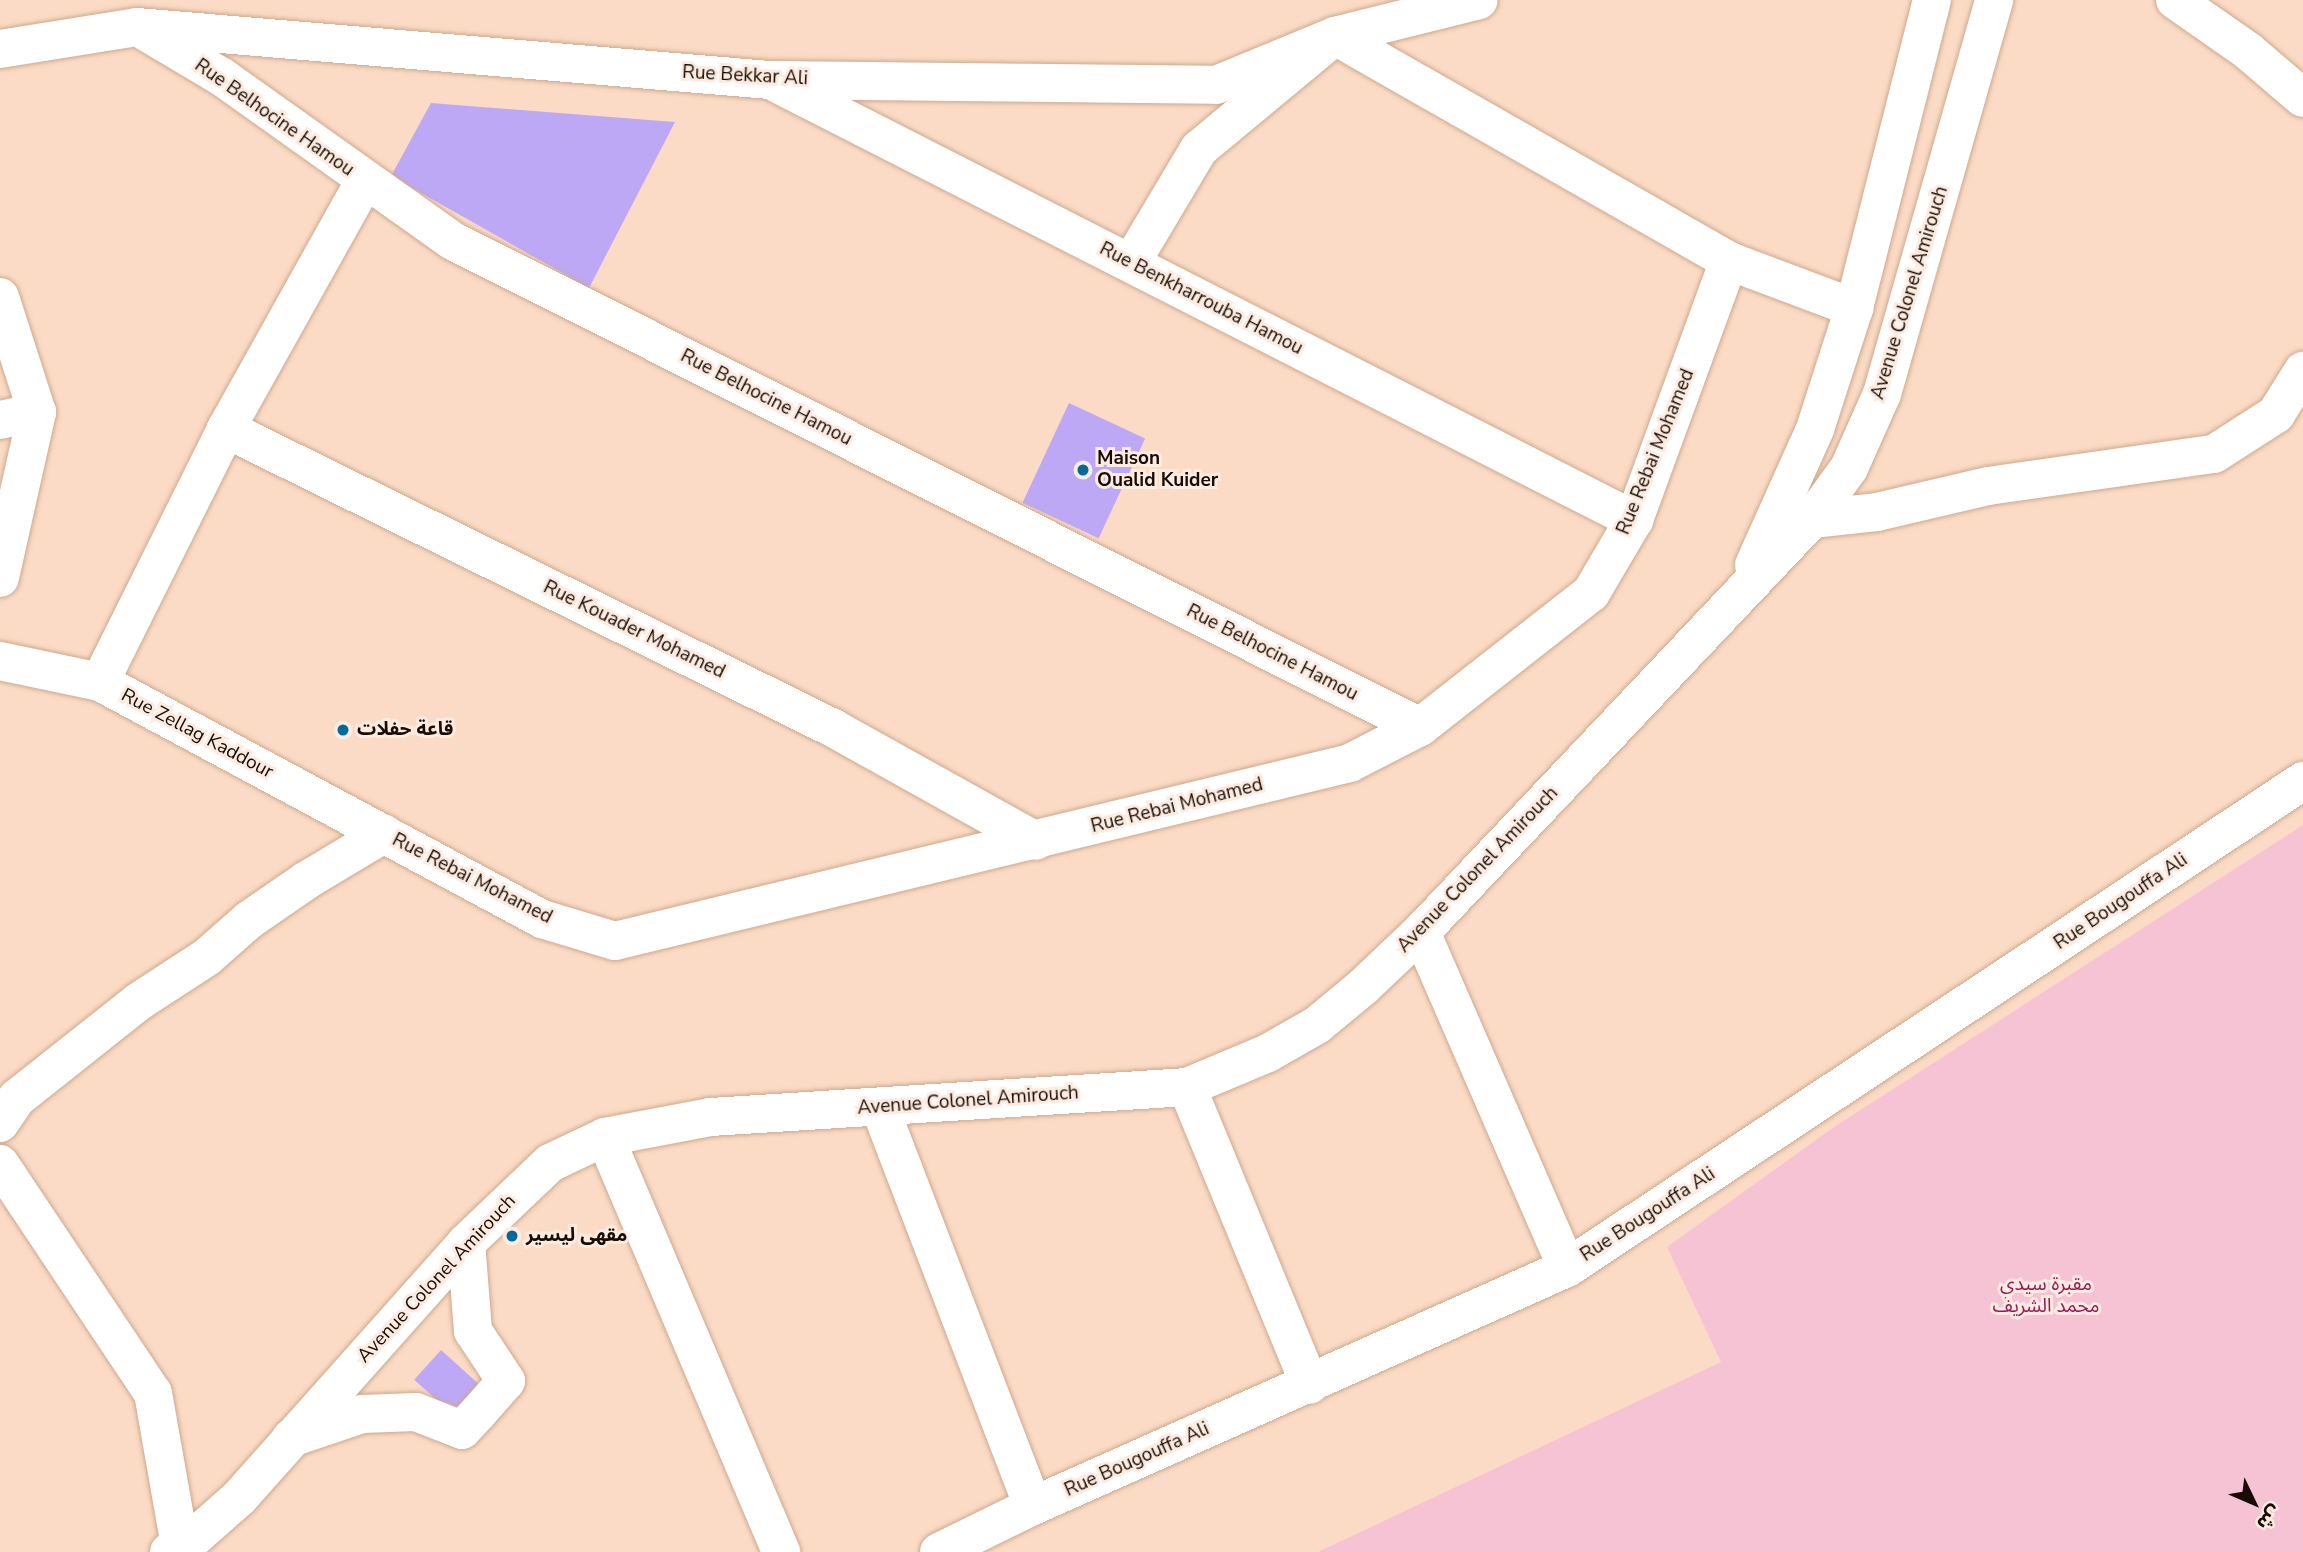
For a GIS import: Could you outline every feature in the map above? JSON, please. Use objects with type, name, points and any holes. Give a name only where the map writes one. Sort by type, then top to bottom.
[{"type":"street","name":"Rue Bekkar Ali","points":[[0,49],[139,13],[769,80],[1216,85],[1335,36],[1479,0]]},
{"type":"street","name":"Avenue Colonel Amirouch","points":[[1743,589],[1815,429],[1854,308],[1932,0]]},
{"type":"street","name":"Avenue Colonel Amirouch","points":[[177,1551],[239,1498],[466,1243],[550,1163],[605,1137],[711,1117],[1187,1087],[1268,1053],[1317,1025],[1421,932],[1812,519],[1849,468],[1882,394],[1994,0]]},
{"type":"street","points":[[2175,0],[2248,51],[2303,98]]},
{"type":"street","name":"Rue Belhocine Hamou","points":[[139,13],[364,182],[453,241],[1420,727]]},
{"type":"street","points":[[1131,263],[1199,149],[1335,36],[1729,261],[1854,308]]},
{"type":"street","name":"Rue Benkharrouba Hamou","points":[[769,80],[1634,520]]},
{"type":"street","points":[[100,682],[226,429],[364,182]]},
{"type":"street","name":"Rue Rebai Mohamed","points":[[383,834],[542,919],[615,941],[1037,841],[1350,762],[1420,727],[1591,593],[1634,520],[1729,261]]},
{"type":"street","points":[[0,297],[37,412],[0,578]]},
{"type":"street","points":[[1812,519],[1877,512],[1988,486],[2214,454],[2276,414],[2303,371]]},
{"type":"street","points":[[0,420],[37,412]]},
{"type":"street","name":"Rue Kouader Mohamed","points":[[226,429],[833,728],[1037,841]]},
{"type":"street","name":"Rue Zellag Kaddour","points":[[0,661],[100,682],[383,834]]},
{"type":"street","name":"Rue Bougouffa Ali","points":[[939,1552],[1033,1506],[1310,1385],[1567,1268],[2303,781]]},
{"type":"street","points":[[0,1124],[17,1098],[127,1010],[207,957],[297,887],[383,834]]},
{"type":"street","points":[[1421,932],[1567,1268]]},
{"type":"street","points":[[1187,1087],[1310,1385]]},
{"type":"street","points":[[880,1108],[1033,1506]]},
{"type":"street","points":[[605,1137],[781,1552]]},
{"type":"street","points":[[0,1164],[153,1393],[177,1551]]},
{"type":"street","points":[[291,1438],[362,1414],[416,1412],[462,1430],[506,1381],[473,1331],[466,1243]]},
{"type":"green space","name":"مقبرة سيدي محمد الشريف","points":[[2303,825],[2303,1552],[1318,1552],[1721,1362],[1667,1247],[1831,1129]]},
{"type":"building","points":[[431,103],[675,122],[589,288],[391,176]]},
{"type":"building","name":"Maison Oualid Kuider","points":[[1069,403],[1145,438],[1099,538],[1023,503]]},
{"type":"building","points":[[441,1350],[485,1389],[458,1419],[414,1380]]},
{"type":"place","name":"Maison Oualid Kuider","points":[[1083,470]]},
{"type":"place","name":"قاعة حفلات","points":[[343,730]]},
{"type":"place","name":"مقهى ليسير","points":[[512,1236]]}]
